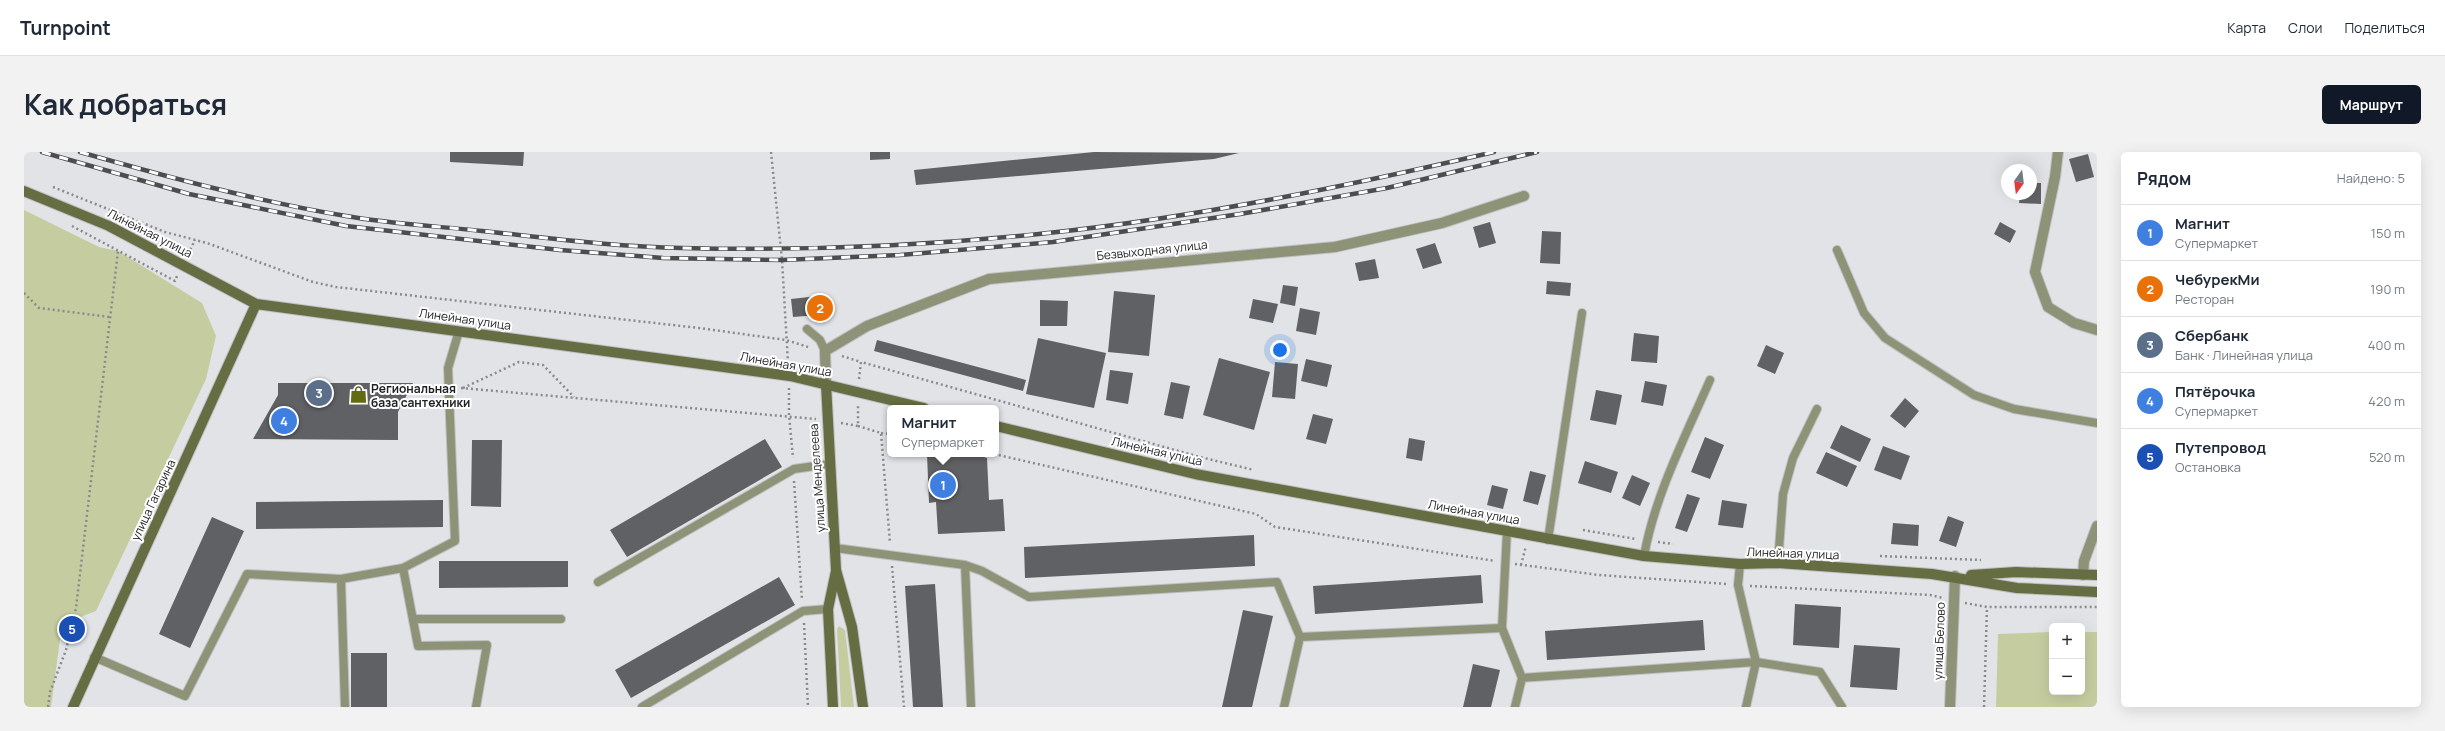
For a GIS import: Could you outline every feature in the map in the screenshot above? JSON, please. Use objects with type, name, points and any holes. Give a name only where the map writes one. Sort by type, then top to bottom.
[{"type":"main road","name":"Линейная улица","points":[[24,191],[109,226],[256,304],[790,376],[912,405]]},
{"type":"main road","name":"улица Гагарина","points":[[73,707],[94,657],[256,304]]},
{"type":"main road","name":"улица Менделеева","points":[[826,384],[826,420],[836,570],[852,627],[863,707]]},
{"type":"main road","name":"Линейная улица","points":[[999,427],[1195,474],[1507,531],[1548,540],[1644,556],[1740,564],[1778,564],[1955,576]]},
{"type":"main road","name":"улица Менделеева","points":[[833,707],[828,609],[836,570]]},
{"type":"main road","points":[[1955,576],[2016,572],[2097,575]]},
{"type":"main road","points":[[1955,576],[2017,588],[2097,592]]},
{"type":"street","points":[[2058,152],[2055,177],[2035,272],[2048,307],[2074,323],[2097,330]]},
{"type":"street","name":"Безвыходная улица","points":[[824,352],[867,326],[990,279],[1335,247],[1442,223],[1524,196]]},
{"type":"street","points":[[824,352],[826,384]]},
{"type":"street","points":[[2083,575],[2084,561],[2097,526]]},
{"type":"street","name":"улица Белово","points":[[1950,707],[1955,576]]},
{"type":"lane","points":[[1837,250],[1864,313],[1885,338],[1898,347],[1974,394],[2014,409],[2097,423]]},
{"type":"lane","points":[[1548,540],[1582,313]]},
{"type":"lane","points":[[807,329],[820,340],[824,352]]},
{"type":"lane","points":[[94,657],[185,696],[247,574],[341,579],[403,568],[455,540],[448,368],[459,331]]},
{"type":"lane","points":[[1644,556],[1647,541],[1672,465],[1710,380]]},
{"type":"lane","points":[[1778,564],[1783,494],[1793,458],[1817,409]]},
{"type":"lane","points":[[598,582],[794,469],[829,464]]},
{"type":"lane","points":[[1507,531],[1502,628],[1522,678],[1515,707]]},
{"type":"lane","points":[[835,548],[965,565],[982,571],[1029,597],[1277,582],[1300,637],[1284,707]]},
{"type":"lane","points":[[1740,564],[1738,585],[1756,662],[1746,707]]},
{"type":"lane","points":[[965,565],[971,707]]},
{"type":"lane","points":[[403,568],[418,646],[487,645],[476,707]]},
{"type":"lane","points":[[341,579],[345,707]]},
{"type":"lane","points":[[642,707],[803,611],[828,609]]},
{"type":"lane","points":[[413,619],[561,618]]},
{"type":"lane","points":[[1300,637],[1502,628]]},
{"type":"lane","points":[[1522,678],[1756,662],[1820,672],[1842,707]]},
{"type":"path","points":[[51,187],[165,232],[207,243],[313,282],[336,287],[699,328],[786,340],[782,260],[771,152]]},
{"type":"path","points":[[66,223],[174,281]]},
{"type":"path","points":[[48,707],[50,692],[66,650],[76,608],[118,251]]},
{"type":"path","points":[[24,293],[39,308],[110,317]]},
{"type":"path","points":[[462,388],[519,362],[543,365],[574,397]]},
{"type":"path","points":[[449,387],[789,415],[858,426],[858,392],[861,362],[1200,457],[1262,472]]},
{"type":"path","points":[[789,415],[794,469],[808,707]]},
{"type":"path","points":[[881,432],[887,433]]},
{"type":"path","points":[[999,455],[1256,514],[1275,527],[1505,563],[1600,575],[1738,585],[1930,596],[1987,607],[2097,607]]},
{"type":"path","points":[[1580,530],[1647,541],[1677,544]]},
{"type":"path","points":[[1872,555],[1989,560]]},
{"type":"path","points":[[1984,707],[1987,607]]},
{"type":"green space","points":[[24,210],[99,247],[118,251],[202,303],[216,336],[206,379],[96,611],[62,624],[51,707],[24,707]]},
{"type":"green space","points":[[839,626],[845,630],[854,707],[841,707],[837,629]]},
{"type":"green space","points":[[2049,632],[2049,695],[2085,695],[2085,632],[2097,632],[2097,707],[1996,707],[1998,634]]},
{"type":"building","points":[[450,152],[524,152],[523,166],[450,162]]},
{"type":"building","points":[[870,152],[890,152],[890,159],[870,160]]},
{"type":"building","points":[[1094,152],[1239,153],[1214,159],[916,185],[914,170]]},
{"type":"building","points":[[2088,154],[2094,177],[2076,182],[2069,159]]},
{"type":"building","points":[[2037,183],[2041,183],[2041,204],[2019,203],[2019,200],[2037,200]]},
{"type":"building","points":[[1490,222],[1496,243],[1479,248],[1473,227]]},
{"type":"building","points":[[2000,222],[2016,231],[2010,243],[1994,234]]},
{"type":"building","points":[[1542,231],[1561,232],[1560,264],[1540,263]]},
{"type":"building","points":[[1435,243],[1442,263],[1423,269],[1416,249]]},
{"type":"building","points":[[1375,259],[1379,278],[1359,281],[1355,263]]},
{"type":"building","points":[[1547,281],[1571,283],[1570,296],[1546,294]]},
{"type":"building","points":[[1283,285],[1298,287],[1295,306],[1280,303]]},
{"type":"building","points":[[1114,291],[1155,295],[1149,356],[1108,352]]},
{"type":"building","points":[[818,296],[819,315],[793,317],[791,299]]},
{"type":"building","points":[[1253,299],[1278,304],[1273,323],[1249,318]]},
{"type":"building","points":[[1040,300],[1068,301],[1067,326],[1040,326]]},
{"type":"building","points":[[1300,308],[1320,312],[1316,335],[1296,331]]},
{"type":"building","points":[[1634,333],[1659,336],[1657,363],[1631,361]]},
{"type":"building","points":[[1038,338],[1106,353],[1094,408],[1026,394]]},
{"type":"building","points":[[877,340],[1026,380],[1023,391],[874,351]]},
{"type":"building","points":[[1766,345],[1784,353],[1775,374],[1757,366]]},
{"type":"building","points":[[1219,358],[1270,372],[1254,430],[1203,415]]},
{"type":"building","points":[[1306,359],[1332,365],[1327,387],[1301,381]]},
{"type":"building","points":[[1275,362],[1298,364],[1295,399],[1272,397]]},
{"type":"building","points":[[1110,370],[1133,373],[1128,404],[1106,400]]},
{"type":"building","points":[[1645,381],[1667,385],[1663,406],[1641,402]]},
{"type":"building","points":[[1171,382],[1190,386],[1183,419],[1164,415]]},
{"type":"building","points":[[278,383],[413,383],[398,412],[398,440],[253,439],[278,395]]},
{"type":"building","points":[[1596,390],[1622,395],[1616,425],[1590,420]]},
{"type":"building","points":[[1905,398],[1919,411],[1905,428],[1890,416]]},
{"type":"building","points":[[1313,414],[1333,419],[1326,444],[1306,439]]},
{"type":"building","points":[[1841,425],[1871,439],[1860,462],[1830,448]]},
{"type":"building","points":[[1705,437],[1724,445],[1710,479],[1691,472]]},
{"type":"building","points":[[1409,438],[1425,441],[1422,461],[1406,458]]},
{"type":"building","points":[[765,439],[782,467],[627,557],[610,530]]},
{"type":"building","points":[[472,440],[502,440],[501,507],[471,506]]},
{"type":"building","points":[[1883,446],[1910,456],[1901,480],[1874,470]]},
{"type":"building","points":[[1826,452],[1857,466],[1847,487],[1816,473]]},
{"type":"building","points":[[927,457],[987,458],[989,500],[1003,499],[1005,531],[938,534],[936,502],[929,503]]},
{"type":"building","points":[[1585,461],[1618,472],[1611,493],[1578,483]]},
{"type":"building","points":[[1530,471],[1546,475],[1538,505],[1523,501]]},
{"type":"building","points":[[1632,475],[1650,483],[1640,506],[1622,498]]},
{"type":"building","points":[[1492,485],[1508,489],[1503,509],[1487,505]]},
{"type":"building","points":[[1687,494],[1700,498],[1687,532],[1675,528]]},
{"type":"building","points":[[443,500],[443,527],[256,529],[256,502]]},
{"type":"building","points":[[1722,500],[1747,504],[1743,528],[1718,525]]},
{"type":"building","points":[[1948,516],[1964,522],[1956,547],[1939,541]]},
{"type":"building","points":[[212,517],[244,531],[190,648],[159,634]]},
{"type":"building","points":[[1893,523],[1919,525],[1918,546],[1891,544]]},
{"type":"building","points":[[1254,535],[1255,566],[1025,578],[1024,547]]},
{"type":"building","points":[[439,561],[568,561],[568,587],[439,588]]},
{"type":"building","points":[[1481,575],[1483,603],[1315,614],[1313,586]]},
{"type":"building","points":[[779,577],[795,605],[631,698],[615,670]]},
{"type":"building","points":[[935,584],[943,707],[913,707],[905,586]]},
{"type":"building","points":[[1795,604],[1841,607],[1839,648],[1793,645]]},
{"type":"building","points":[[1243,610],[1273,616],[1252,707],[1222,707]]},
{"type":"building","points":[[1703,620],[1705,650],[1547,660],[1545,631]]},
{"type":"building","points":[[1854,645],[1900,648],[1897,690],[1850,687]]},
{"type":"building","points":[[351,653],[387,653],[387,707],[351,707]]},
{"type":"building","points":[[1473,664],[1500,670],[1491,707],[1463,707]]},
{"type":"railway","points":[[42,152],[189,194],[346,226],[560,250],[663,258],[782,260],[900,255],[1053,242],[1240,214],[1387,188],[1537,152]]},
{"type":"railway","points":[[80,152],[245,196],[363,219],[607,244],[728,249],[820,248],[911,244],[1003,238],[1104,226],[1272,199],[1384,177],[1494,152]]},
{"type":"place","name":"ЧебурекМи","points":[[820,308]]},
{"type":"place","name":"Сбербанк","points":[[319,393]]},
{"type":"place","name":"Региональная база сантехники","points":[[358,395]]},
{"type":"place","name":"Пятёрочка","points":[[284,421]]},
{"type":"place","name":"Магнит","points":[[943,485]]},
{"type":"place","name":"Путепровод","points":[[72,629]]}]
